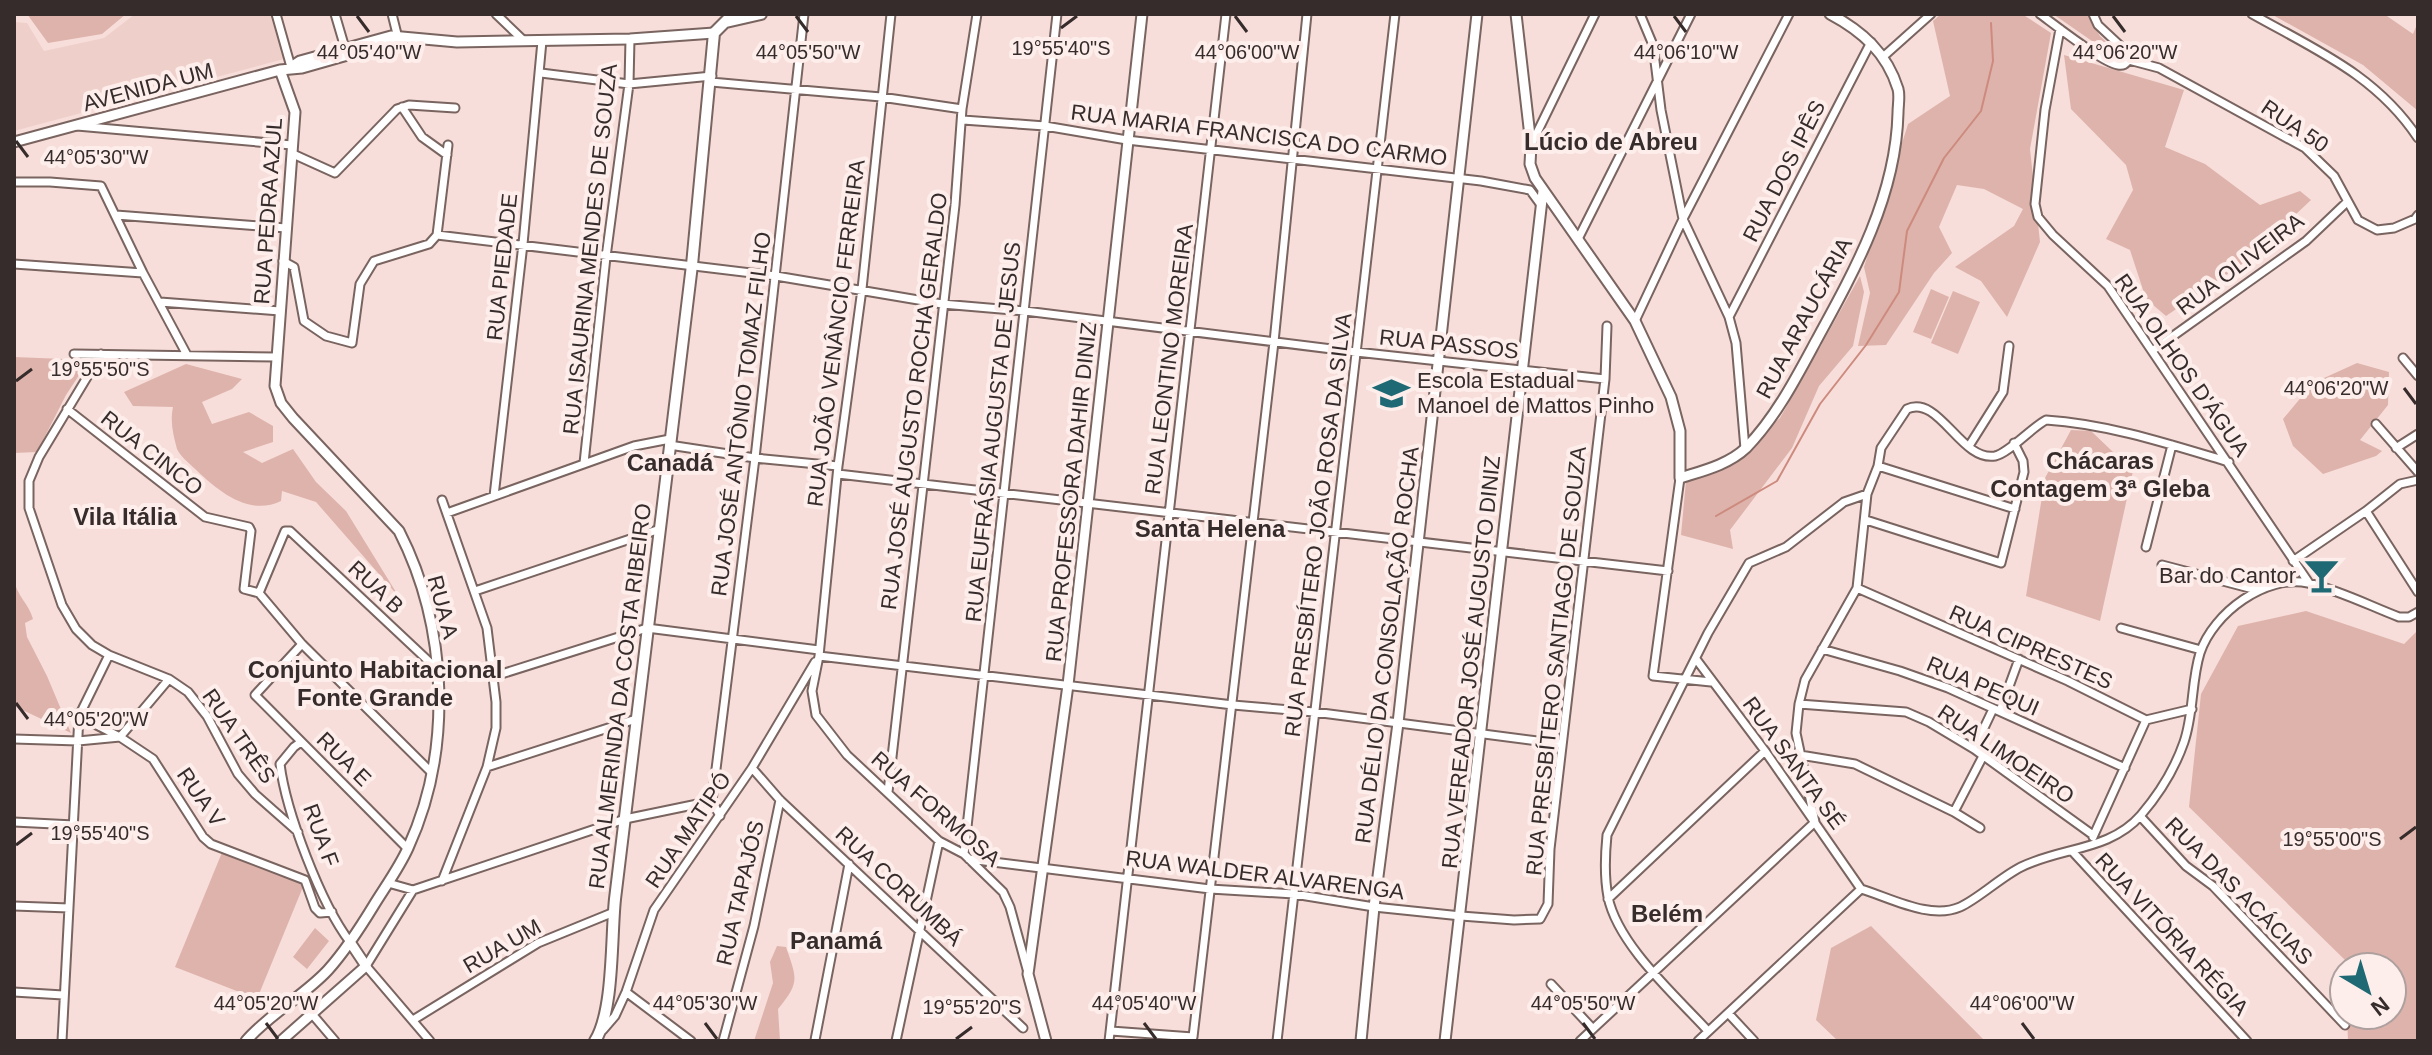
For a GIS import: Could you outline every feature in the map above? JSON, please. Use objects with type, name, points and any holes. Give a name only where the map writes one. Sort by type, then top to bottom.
[{"type":"main road","points":[[714,33],[733,14]]},
{"type":"main road","points":[[724,23],[761,14]]},
{"type":"main road","name":"RUA ALMERINDA DA COSTA RIBEIRO","points":[[602,1030],[636,719],[692,265],[714,33]]},
{"type":"main road","points":[[595,1041],[602,1030]]},
{"type":"street","points":[[276,14],[285,68]]},
{"type":"street","points":[[335,14],[345,48]]},
{"type":"street","points":[[392,14],[400,39]]},
{"type":"street","points":[[496,14],[522,39]]},
{"type":"street","name":"RUA JOSÉ ANTÔNIO TOMAZ FILHO","points":[[712,801],[755,458],[804,14]]},
{"type":"street","name":"RUA JOÃO VENÂNCIO FERREIRA","points":[[819,653],[891,14]]},
{"type":"street","name":"RUA JOSÉ AUGUSTO ROCHA GERALDO","points":[[888,792],[962,109],[977,14]]},
{"type":"street","name":"RUA EUFRÁSIA AUGUSTA DE JESUS","points":[[966,857],[1057,14]]},
{"type":"street","name":"RUA PROFESSORA DAHIR DINIZ","points":[[1028,974],[1068,685],[1142,14]]},
{"type":"street","name":"RUA LEONTINO MOREIRA","points":[[1109,1041],[1226,14]]},
{"type":"street","points":[[1111,1031],[1193,1037],[1274,342],[1307,14]]},
{"type":"street","name":"RUA PRESBÍTERO JOÃO ROSA DA SILVA","points":[[1277,1041],[1395,14]]},
{"type":"street","name":"RUA DÉLIO DA CONSOLAÇÃO ROCHA","points":[[1361,1041],[1477,14]]},
{"type":"street","points":[[1516,14],[1531,145],[1530,164],[1543,191],[1635,321],[1671,397],[1680,431],[1680,478],[1653,676],[1711,682]]},
{"type":"street","points":[[1531,145],[1595,14]]},
{"type":"street","points":[[1640,14],[1653,45],[1656,82],[1683,219],[1729,317],[1736,343],[1745,449]]},
{"type":"street","points":[[1578,239],[1691,14]]},
{"type":"street","points":[[1635,321],[1683,219],[1789,14]]},
{"type":"street","name":"RUA ARAUCÁRIA","points":[[1680,478],[1726,462],[1745,449],[1784,400],[1858,263],[1890,177],[1898,135],[1899,91],[1884,56],[1846,22],[1830,14]]},
{"type":"street","points":[[1884,56],[1931,14]]},
{"type":"street","points":[[2040,14],[2060,29]]},
{"type":"street","points":[[2093,14],[2098,25],[2128,53],[2129,60]]},
{"type":"street","points":[[2252,14],[2373,86],[2401,112],[2418,138]]},
{"type":"street","name":"RUA 50","points":[[2060,29],[2118,65],[2129,60],[2159,68],[2305,148],[2334,176],[2358,220],[2377,230],[2394,228],[2418,215]]},
{"type":"street","name":"RUA OLHOS D'ÁGUA","points":[[2060,29],[2045,110],[2036,188],[2038,217],[2108,286],[2309,583]]},
{"type":"street","points":[[285,68],[391,36],[457,42],[630,39],[714,33]]},
{"type":"street","points":[[285,68],[302,68],[400,39]]},
{"type":"street","name":"RUA ISAURINA MENDES DE SOUZA","points":[[584,463],[606,257],[629,84],[630,39]]},
{"type":"street","name":"RUA PIEDADE","points":[[494,496],[523,244],[542,41]]},
{"type":"street","name":"RUA DOS IPÊS","points":[[1729,317],[1871,42]]},
{"type":"street","points":[[1653,45],[1671,52]]},
{"type":"street","name":"AVENIDA UM","points":[[14,142],[285,68]]},
{"type":"street","name":"RUA PEDRA AZUL","points":[[275,357],[295,112],[285,68]]},
{"type":"street","points":[[541,73],[629,84],[711,79],[962,109]]},
{"type":"street","points":[[75,126],[292,149],[335,173],[397,109],[409,105],[455,108]]},
{"type":"street","points":[[402,107],[422,137],[447,155]]},
{"type":"street","points":[[1643,108],[1661,110]]},
{"type":"street","name":"RUA MARIA FRANCISCA DO CARMO","points":[[963,120],[1045,126],[1127,140],[1458,178],[1530,190],[1541,205]]},
{"type":"street","points":[[283,261],[294,267],[304,321],[326,336],[352,343],[360,284],[374,261],[429,244],[437,235],[448,145]]},
{"type":"street","points":[[14,182],[101,186],[187,355]]},
{"type":"street","name":"RUA VEREADOR JOSÉ AUGUSTO DINIZ","points":[[1445,1041],[1543,191]]},
{"type":"street","name":"RUA OLIVEIRA","points":[[2152,351],[2306,241],[2347,202]]},
{"type":"street","points":[[116,215],[286,228]]},
{"type":"street","name":"RUA PASSOS","points":[[437,235],[776,276],[942,304],[1605,379]]},
{"type":"street","points":[[14,264],[143,273]]},
{"type":"street","points":[[160,302],[280,311]]},
{"type":"street","name":"RUA PRESBÍTERO SANTIAGO DE SOUZA","points":[[1548,904],[1550,849],[1605,379],[1607,326]]},
{"type":"street","points":[[1969,446],[2003,392],[2009,346]]},
{"type":"street","points":[[74,354],[275,357]]},
{"type":"street","name":"RUA TRÊS","points":[[101,354],[39,457],[29,481],[29,508],[62,605],[76,629],[92,645],[169,679],[188,692],[200,707],[238,774],[255,794],[298,832]]},
{"type":"street","name":"RUA A","points":[[246,1041],[327,971],[388,883],[408,849],[431,772],[440,719],[435,642],[412,561],[399,531],[281,403],[275,386],[275,357]]},
{"type":"street","points":[[2403,358],[2418,376]]},
{"type":"street","points":[[1580,1041],[1815,822],[1796,733],[1799,704],[1805,680],[1857,588],[1867,494],[1881,448],[1907,409],[1914,406],[1927,408],[1969,446],[1985,455],[1995,456],[2046,420],[2076,422],[2229,462]]},
{"type":"street","name":"RUA CINCO","points":[[67,409],[205,517],[251,529],[244,589],[259,593]]},
{"type":"street","points":[[2376,424],[2418,472]]},
{"type":"street","points":[[2396,448],[2418,434]]},
{"type":"street","points":[[447,513],[634,446],[670,442],[923,485],[1668,571]]},
{"type":"street","points":[[1866,520],[2001,563],[2024,472],[2023,461],[2014,443]]},
{"type":"street","points":[[2146,547],[2172,445]]},
{"type":"street","points":[[1878,466],[2015,509]]},
{"type":"street","points":[[2293,561],[2400,484],[2418,480]]},
{"type":"street","points":[[1708,1031],[1628,940],[1608,899],[1604,859],[1607,835],[1685,680],[1749,563],[1786,547],[1844,502],[1867,494]]},
{"type":"street","points":[[442,500],[487,628],[496,728],[487,767],[442,881]]},
{"type":"street","points":[[2366,511],[2418,592]]},
{"type":"street","points":[[475,591],[660,529]]},
{"type":"street","name":"RUA B","points":[[259,593],[288,530],[439,672]]},
{"type":"street","points":[[2162,565],[2257,590]]},
{"type":"street","points":[[1698,1041],[1861,889],[1932,912],[1960,907],[2021,867],[2091,847],[2129,826],[2164,785],[2183,745],[2201,650],[2214,627],[2257,590],[2281,581],[2309,583],[2399,617],[2409,617],[2418,612]]},
{"type":"street","name":"RUA CIPRESTES","points":[[1857,588],[2019,659],[2146,720]]},
{"type":"street","points":[[259,593],[302,644],[431,772]]},
{"type":"street","points":[[492,677],[647,628],[733,638],[901,665],[1150,696],[1314,712],[1561,744]]},
{"type":"street","points":[[2121,628],[2201,650]]},
{"type":"street","name":"RUA E","points":[[302,644],[255,695],[408,849]]},
{"type":"street","name":"RUA PEQUI","points":[[1822,649],[1948,688],[2125,768]]},
{"type":"street","name":"RUA MATIPÓ","points":[[602,1030],[615,1016],[626,992],[654,910],[752,768],[819,653]]},
{"type":"street","name":"RUA FORMOSA","points":[[819,653],[812,691],[816,715],[847,755],[939,841],[966,857],[1003,892],[1010,907],[1046,1041]]},
{"type":"street","points":[[62,1041],[79,716],[109,655]]},
{"type":"street","name":"RUA SANTA SÉ","points":[[1696,659],[1765,751],[1861,889]]},
{"type":"street","points":[[1974,749],[2019,659]]},
{"type":"street","points":[[14,739],[78,741],[120,737],[169,679]]},
{"type":"street","name":"RUA LIMOEIRO","points":[[1799,704],[1906,712],[1929,722],[1974,749],[2093,835]]},
{"type":"street","points":[[2091,847],[2093,835],[2146,720],[2192,709]]},
{"type":"street","name":"RUA V","points":[[79,716],[120,737],[153,759],[203,837],[211,844],[305,880],[315,908],[320,913],[332,912]]},
{"type":"street","points":[[487,767],[636,719]]},
{"type":"street","name":"RUA F","points":[[301,742],[280,764],[298,832],[337,925],[350,942]]},
{"type":"street","points":[[1608,899],[1765,751]]},
{"type":"street","points":[[1800,755],[1855,764],[1980,828]]},
{"type":"street","points":[[1954,812],[1983,756]]},
{"type":"street","name":"RUA CORUMBÁ","points":[[752,768],[780,800],[920,928],[1023,1028]]},
{"type":"street","name":"RUA TAPAJÓS","points":[[723,1041],[754,926],[780,800]]},
{"type":"street","points":[[388,883],[413,890],[625,819],[712,801],[720,816]]},
{"type":"street","name":"RUA DAS ACÁCIAS","points":[[2140,816],[2186,866],[2213,886],[2328,1007]]},
{"type":"street","points":[[14,822],[74,825]]},
{"type":"street","points":[[896,1041],[939,841]]},
{"type":"street","name":"RUA VITÓRIA RÉGIA","points":[[2072,851],[2247,1041]]},
{"type":"street","name":"RUA WALDER ALVARENGA","points":[[966,857],[1210,889],[1294,894],[1374,907],[1461,916],[1540,919],[1548,904]]},
{"type":"street","points":[[815,1040],[849,864]]},
{"type":"street","points":[[281,1041],[366,966],[413,890]]},
{"type":"street","points":[[14,906],[69,908]]},
{"type":"street","name":"RUA UM","points":[[413,1020],[538,943],[614,912]]},
{"type":"street","points":[[350,942],[366,966],[430,1041]]},
{"type":"street","points":[[1551,984],[1593,1029]]},
{"type":"street","points":[[14,992],[63,995]]},
{"type":"street","points":[[626,992],[681,1038],[691,1041]]},
{"type":"street","points":[[1728,1013],[1754,1041]]},
{"type":"street","points":[[312,1014],[335,1041]]},
{"type":"shaded area","points":[[27,14],[126,14],[102,34],[48,43]]},
{"type":"shaded area","points":[[135,14],[270,14],[284,59],[14,131],[14,22],[27,23],[44,51],[104,38]]},
{"type":"shaded area","points":[[1941,14],[2022,14],[2051,33],[2030,149],[2040,242],[2007,317],[1981,281],[1955,267],[2014,226],[2023,209],[1984,189],[1957,185],[1939,227],[1952,253],[1934,273],[1886,345],[1858,346],[1870,293],[1864,267],[1908,124],[1950,96],[1933,21]]},
{"type":"shaded area","points":[[2053,14],[2087,14],[2100,36],[2117,52],[2115,57]]},
{"type":"shaded area","points":[[2271,14],[2384,14],[2413,34],[2418,22],[2418,111],[2363,65]]},
{"type":"shaded area","points":[[2064,55],[2184,90],[2165,147],[2205,164],[2260,205],[2300,191],[2311,200],[2245,262],[2166,316],[2146,299],[2130,250],[2106,239],[2133,190],[2126,165],[2071,109]]},
{"type":"shaded area","points":[[1860,276],[1864,292],[1853,346],[1819,386],[1792,448],[1730,530],[1733,549],[1681,535],[1686,481],[1723,466],[1780,418]]},
{"type":"shaded area","points":[[1931,289],[1949,297],[1931,339],[1913,332]]},
{"type":"shaded area","points":[[1953,291],[1980,302],[1958,354],[1931,343]]},
{"type":"shaded area","points":[[14,357],[89,360],[66,395],[37,452],[14,453]]},
{"type":"shaded area","points":[[2357,363],[2389,372],[2388,405],[2360,440],[2382,451],[2376,456],[2323,474],[2293,446],[2283,419],[2313,383]]},
{"type":"shaded area","points":[[186,364],[242,379],[232,389],[202,402],[212,424],[249,412],[273,426],[273,442],[243,452],[262,463],[293,449],[316,482],[346,511],[399,597],[316,502],[282,491],[281,501],[269,505],[257,506],[234,499],[213,485],[178,452],[172,428],[173,407],[133,406],[124,392]]},
{"type":"shaded area","points":[[2071,430],[2091,431],[2133,471],[2100,621],[2026,596],[2045,478]]},
{"type":"shaded area","points":[[14,580],[33,619],[25,623],[27,637],[71,733],[14,706]]},
{"type":"shaded area","points":[[2306,611],[2404,644],[2418,630],[2418,1041],[2348,1041],[2348,1031],[2408,1031],[2408,951],[2336,951],[2189,807],[2201,694],[2238,626]]},
{"type":"shaded area","points":[[223,850],[305,882],[257,999],[175,967]]},
{"type":"shaded area","points":[[1871,926],[1985,1041],[1838,1041],[1816,1020],[1831,948]]},
{"type":"shaded area","points":[[315,928],[329,941],[307,969],[293,957]]},
{"type":"shaded area","points":[[777,946],[786,947],[794,974],[793,986],[778,1009],[780,1041],[754,1041],[773,983],[770,962]]},
{"type":"waterway","points":[[1716,516],[1777,481],[1820,404],[1866,345],[1899,292],[1907,231],[1944,158],[1981,111],[1993,61],[1991,23]]},
{"type":"place","name":"Escola Estadual Manoel de Mattos Pinho","points":[[1391,393]]},
{"type":"place","name":"Bar do Cantor","points":[[2322,575]]},
{"type":"district","name":"Lúcio de Abreu","points":[[1611,141]]},
{"type":"district","name":"Canadá","points":[[670,462]]},
{"type":"district","name":"Chácaras Contagem 3ª Gleba","points":[[2100,474]]},
{"type":"district","name":"Vila Itália","points":[[125,516]]},
{"type":"district","name":"Santa Helena","points":[[1210,528]]},
{"type":"district","name":"Conjunto Habitacional Fonte Grande","points":[[375,683]]},
{"type":"district","name":"Belém","points":[[1667,913]]},
{"type":"district","name":"Panamá","points":[[836,940]]}]
